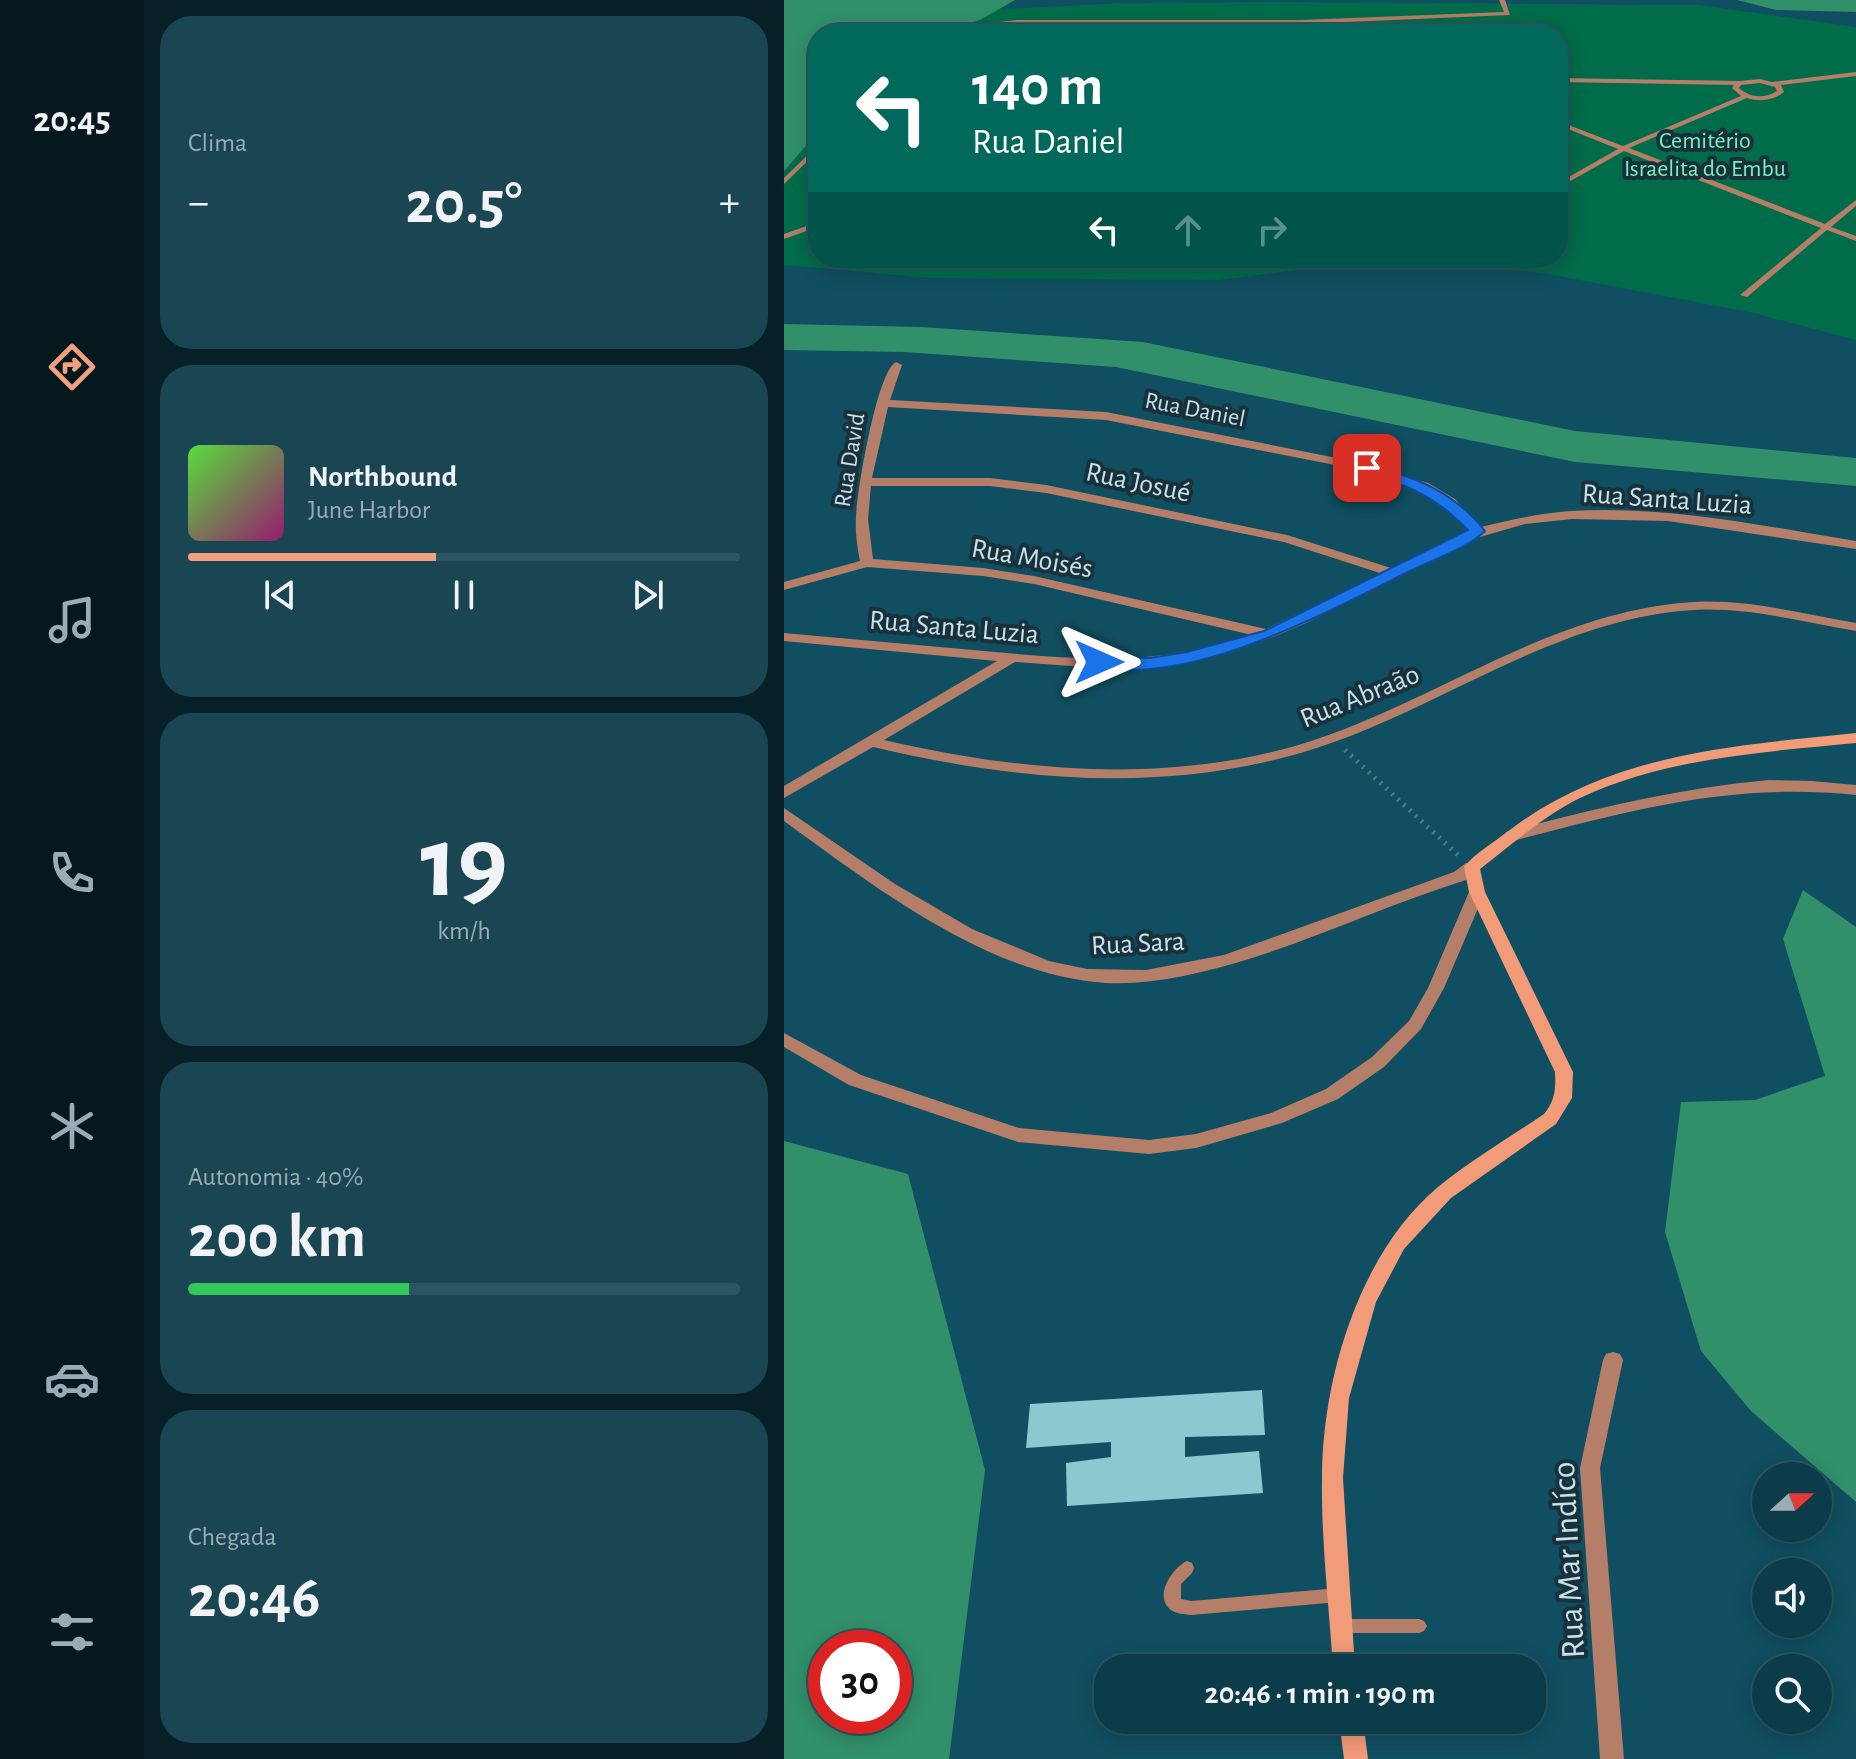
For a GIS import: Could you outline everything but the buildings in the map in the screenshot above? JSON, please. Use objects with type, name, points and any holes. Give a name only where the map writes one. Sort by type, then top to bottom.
[{"type":"main road","points":[[1343,1654],[1332,1478],[1339,1398],[1366,1301],[1397,1244],[1444,1193],[1550,1119],[1563,1105],[1564,1072],[1477,892],[1472,867],[1512,836],[1575,795],[1639,772],[1779,746],[1856,738]]},
{"type":"main road","points":[[1353,1734],[1356,1759]]},
{"type":"street","name":"Rua David","points":[[867,563],[862,548],[866,482],[882,403],[896,365]]},
{"type":"street","name":"Rua Daniel","points":[[882,403],[1106,416],[1347,464],[1424,486],[1450,502],[1478,531]]},
{"type":"street","name":"Rua Josué","points":[[866,482],[976,481],[1046,489],[1287,539],[1394,573]]},
{"type":"street","name":"Rua Santa Luzia","points":[[784,637],[1012,658],[1150,663],[1232,647],[1270,634],[1478,531],[1585,514],[1714,523],[1856,545]]},
{"type":"street","name":"Rua Moisés","points":[[784,586],[867,563],[1034,580],[1270,634]]},
{"type":"street","name":"Rua Abraão","points":[[872,742],[970,764],[1133,776],[1237,764],[1333,739],[1441,693],[1543,642],[1575,630],[1650,611],[1695,606],[1730,608],[1856,627]]},
{"type":"street","points":[[784,793],[1012,658]]},
{"type":"street","points":[[1512,836],[1694,792],[1748,786],[1856,790]]},
{"type":"street","name":"Rua Sara","points":[[784,813],[868,873],[997,948],[1049,967],[1091,975],[1141,975],[1196,967],[1244,955],[1460,876],[1472,867]]},
{"type":"street","points":[[784,1039],[855,1080],[1018,1135],[1149,1147],[1196,1141],[1276,1118],[1332,1094],[1378,1062],[1415,1025],[1436,988],[1477,892]]},
{"type":"street","name":"Rua Mar Indíco","points":[[1612,1759],[1590,1468],[1613,1360]]},
{"type":"lane","points":[[999,24],[1300,22],[1508,14],[1502,0]]},
{"type":"lane","points":[[1568,80],[1739,83],[1752,80],[1773,84],[1856,74]]},
{"type":"lane","points":[[1739,83],[1736,91],[1747,96],[1775,97],[1781,92],[1773,84]]},
{"type":"lane","points":[[1568,180],[1620,150],[1747,96]]},
{"type":"lane","points":[[1568,127],[1856,239]]},
{"type":"lane","points":[[784,182],[808,157]]},
{"type":"lane","points":[[1744,295],[1856,202]]},
{"type":"lane","points":[[784,237],[808,228]]},
{"type":"lane","points":[[1187,1568],[1174,1581],[1172,1599],[1176,1605],[1191,1608],[1340,1594]]},
{"type":"lane","points":[[1341,1626],[1419,1626]]},
{"type":"path","points":[[1333,739],[1472,867]]},
{"type":"green space","points":[[784,0],[1015,0],[967,24],[808,24],[808,143],[784,171]]},
{"type":"green space","points":[[1737,0],[1856,0],[1856,12],[1776,10]]},
{"type":"green space","name":"Cemitério Israelita do Embu","points":[[1124,3],[1699,5],[1856,27],[1856,340],[1754,313],[1543,273],[1478,268],[1568,268],[1568,24],[924,24],[944,12]]},
{"type":"green space","name":"Cemitério Israelita do Embu","points":[[808,109],[808,267],[784,265],[784,129]]},
{"type":"green space","name":"Cemitério Israelita do Embu","points":[[818,268],[1312,268],[1219,280],[932,278]]},
{"type":"green space","points":[[784,324],[921,327],[1143,342],[1575,431],[1856,458],[1856,486],[1575,462],[1116,367],[904,352],[784,350]]},
{"type":"green space","points":[[1803,890],[1856,927],[1856,1502],[1832,1481],[1832,1462],[1810,1462],[1751,1411],[1701,1351],[1665,1232],[1681,1102],[1755,1100],[1825,1076],[1783,939]]},
{"type":"green space","points":[[784,1141],[908,1174],[985,1470],[949,1759],[784,1759]]},
{"type":"route","points":[[1099,662],[1150,663],[1188,657],[1270,634],[1478,531],[1450,502],[1424,486],[1367,468]]}]
